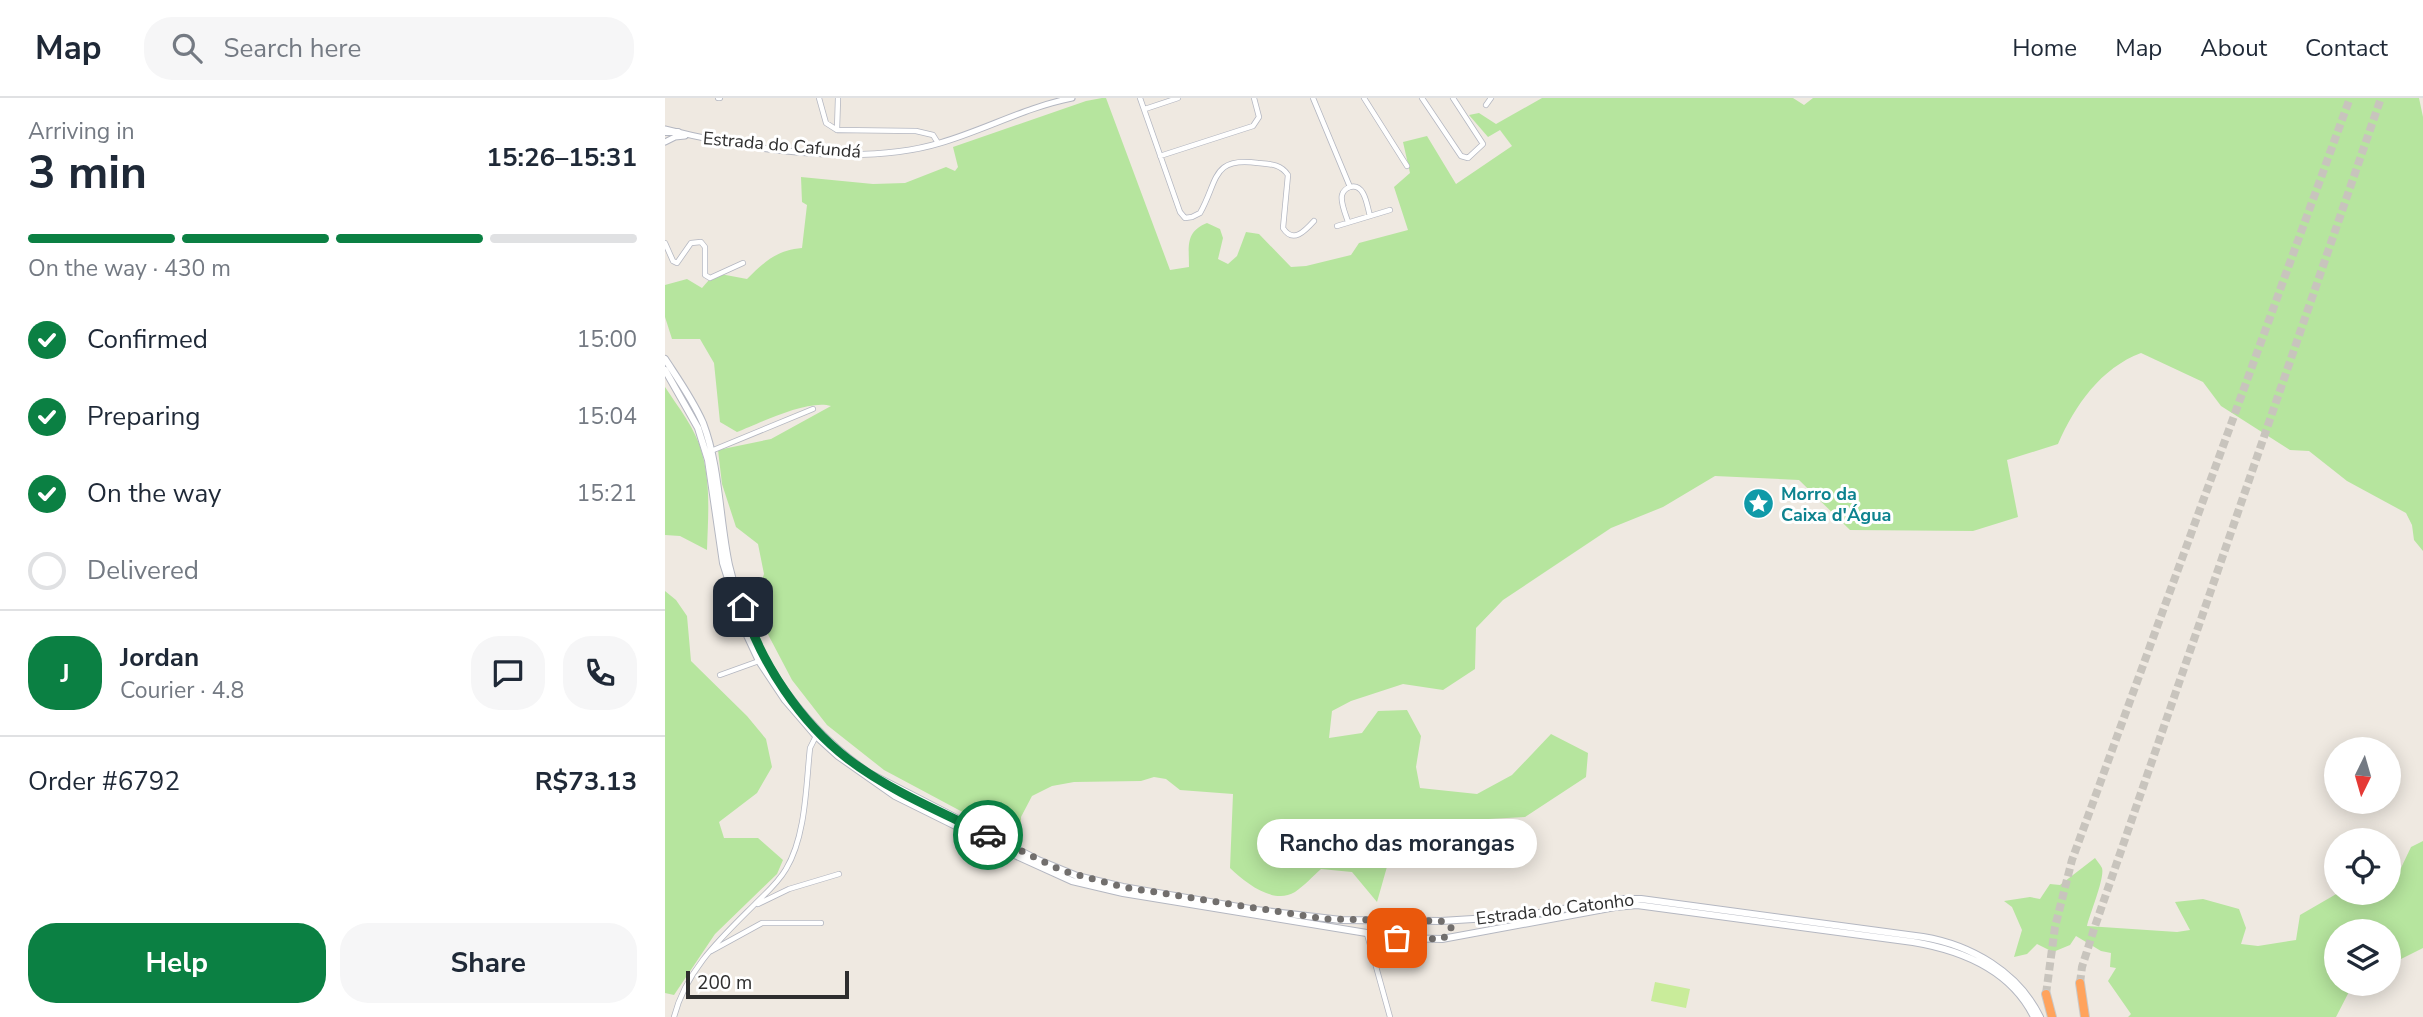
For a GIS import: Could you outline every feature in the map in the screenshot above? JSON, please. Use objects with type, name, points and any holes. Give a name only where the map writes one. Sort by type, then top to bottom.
[{"type":"highway","points":[[2080,983],[2085,1017]]},
{"type":"highway","points":[[2046,994],[2052,1017]]},
{"type":"main road","points":[[665,130],[678,132]]},
{"type":"main road","name":"Estrada do Catonho","points":[[665,359],[702,422],[711,451],[729,565],[754,636],[775,675],[796,705],[821,734],[857,765],[926,804],[1038,860],[1077,876],[1123,887],[1325,919],[1441,921],[1521,916],[1641,898],[1949,941],[1993,964],[2027,995],[2040,1017]]},
{"type":"main road","name":"Estrada do Catonho","points":[[665,370],[698,428],[708,460],[723,563],[744,629],[759,661],[785,700],[816,736],[868,779],[895,796],[1058,876],[1123,893],[1397,938],[1442,939],[1615,906],[1662,907],[1944,947],[1970,956],[1989,968],[2023,998],[2034,1017]]},
{"type":"main road","points":[[1395,921],[1387,925],[1386,930],[1397,938]]},
{"type":"main road","points":[[1441,921],[1448,923],[1451,929],[1442,939]]},
{"type":"street","points":[[819,98],[830,128],[916,131],[933,135],[939,144]]},
{"type":"street","points":[[837,130],[838,98]]},
{"type":"street","name":"Estrada do Cafundá","points":[[665,142],[675,137],[695,137],[786,149],[854,154],[906,151],[939,144],[1030,109],[1072,98]]},
{"type":"street","points":[[1140,98],[1180,212],[1185,218],[1200,214],[1215,175],[1220,170],[1237,161],[1247,161],[1277,165],[1288,175],[1283,228],[1286,233],[1300,234],[1314,221]]},
{"type":"street","points":[[1145,109],[1178,98]]},
{"type":"street","points":[[1160,156],[1253,126],[1259,117],[1254,98]]},
{"type":"street","points":[[1313,98],[1350,187]]},
{"type":"street","points":[[1364,98],[1407,166]]},
{"type":"street","points":[[1422,98],[1461,156],[1468,158],[1482,147],[1482,142],[1453,98]]},
{"type":"street","points":[[1486,104],[1491,98]]},
{"type":"street","name":"Estrada do Cafundá","points":[[678,132],[695,137]]},
{"type":"street","points":[[1348,222],[1342,198],[1345,190],[1350,187],[1364,193],[1370,216]]},
{"type":"street","points":[[1337,226],[1390,210]]},
{"type":"street","points":[[665,243],[673,261],[677,263],[691,243],[701,242],[705,247],[705,275],[710,278],[743,262]]},
{"type":"street","points":[[711,451],[813,409]]},
{"type":"street","points":[[720,675],[759,661]]},
{"type":"street","points":[[674,1017],[688,982],[707,953],[778,882],[794,853],[799,836],[810,748],[816,736]]},
{"type":"street","points":[[753,906],[789,889],[839,874]]},
{"type":"street","points":[[707,953],[762,923],[821,923]]},
{"type":"street","points":[[1367,934],[1390,1017]]},
{"type":"green space","points":[[1106,98],[1170,270],[1189,267],[1192,235],[1207,223],[1220,229],[1223,238],[1218,259],[1228,264],[1237,256],[1246,232],[1259,234],[1291,267],[1351,255],[1359,243],[1408,230],[1394,187],[1410,173],[1403,142],[1427,136],[1456,184],[1512,146],[1500,130],[1488,137],[1469,115],[1479,113],[1496,124],[1542,98],[1793,98],[1804,105],[1813,98],[2419,98],[2423,117],[2423,551],[2414,540],[2412,525],[2406,513],[2347,481],[2309,451],[2290,450],[2221,406],[2203,382],[2141,353],[2114,368],[2091,390],[2073,415],[2058,444],[2007,460],[2018,517],[1973,531],[1850,530],[1799,480],[1715,476],[1663,507],[1611,528],[1503,600],[1476,628],[1475,669],[1443,690],[1403,684],[1351,701],[1332,711],[1329,738],[1362,733],[1378,711],[1407,710],[1421,736],[1416,767],[1420,788],[1477,794],[1512,775],[1551,734],[1588,753],[1586,777],[1525,817],[1416,823],[1394,842],[1377,902],[1352,872],[1321,869],[1298,890],[1287,895],[1269,894],[1252,886],[1230,868],[1233,794],[1180,790],[1166,779],[1154,777],[1141,781],[1074,782],[1052,786],[1032,796],[1021,817],[1021,839],[970,816],[884,770],[827,725],[792,680],[762,623],[757,594],[764,574],[758,544],[736,527],[722,484],[718,450],[771,439],[831,406],[797,409],[737,432],[720,422],[714,363],[700,339],[672,339],[665,317],[665,285],[687,279],[702,288],[715,273],[747,279],[771,258],[785,251],[802,248],[807,205],[802,202],[801,177],[873,184],[905,183],[946,167],[955,171],[958,167],[953,147],[1086,101]]},
{"type":"green space","points":[[665,387],[691,427],[702,453],[708,489],[707,550],[680,536],[665,535]]},
{"type":"green space","points":[[665,591],[676,600],[687,616],[691,661],[747,716],[766,739],[772,767],[757,793],[719,822],[724,838],[758,838],[783,860],[777,874],[715,934],[674,995],[665,993]]},
{"type":"green space","points":[[2423,841],[2423,948],[2401,959],[2401,919],[2324,919],[2324,996],[2347,996],[2336,1017],[2128,1017],[2131,1014],[2108,981],[2116,968],[2110,967],[2111,953],[2101,951],[2076,936],[2070,945],[2053,952],[2037,944],[2027,954],[2014,957],[2022,930],[2012,907],[2004,901],[2030,897],[2040,899],[2050,884],[2060,885],[2095,858],[2102,868],[2102,873],[2087,926],[2177,932],[2190,930],[2175,902],[2203,899],[2239,909],[2246,928],[2241,944],[2258,946],[2296,940],[2300,915],[2324,901],[2324,905],[2401,905],[2401,868],[2411,847]]},
{"type":"green space","points":[[1655,982],[1690,989],[1686,1008],[1651,1001]]},
{"type":"tunnel","points":[[2046,994],[2055,927],[2072,860],[2350,98]]},
{"type":"tunnel","points":[[2080,983],[2094,929],[2381,98]]},
{"type":"way so far","points":[[988,835],[1063,871],[1123,887],[1325,919],[1441,921],[1451,926],[1451,932],[1442,939],[1397,938]]},
{"type":"place","name":"Morro da Caixa d'Água","points":[[1758,504]]},
{"type":"place","name":"Rancho das morangas","points":[[1397,938]]},
{"type":"route","points":[[743,607],[748,624],[775,675],[796,705],[846,758],[901,792],[988,835]]}]
